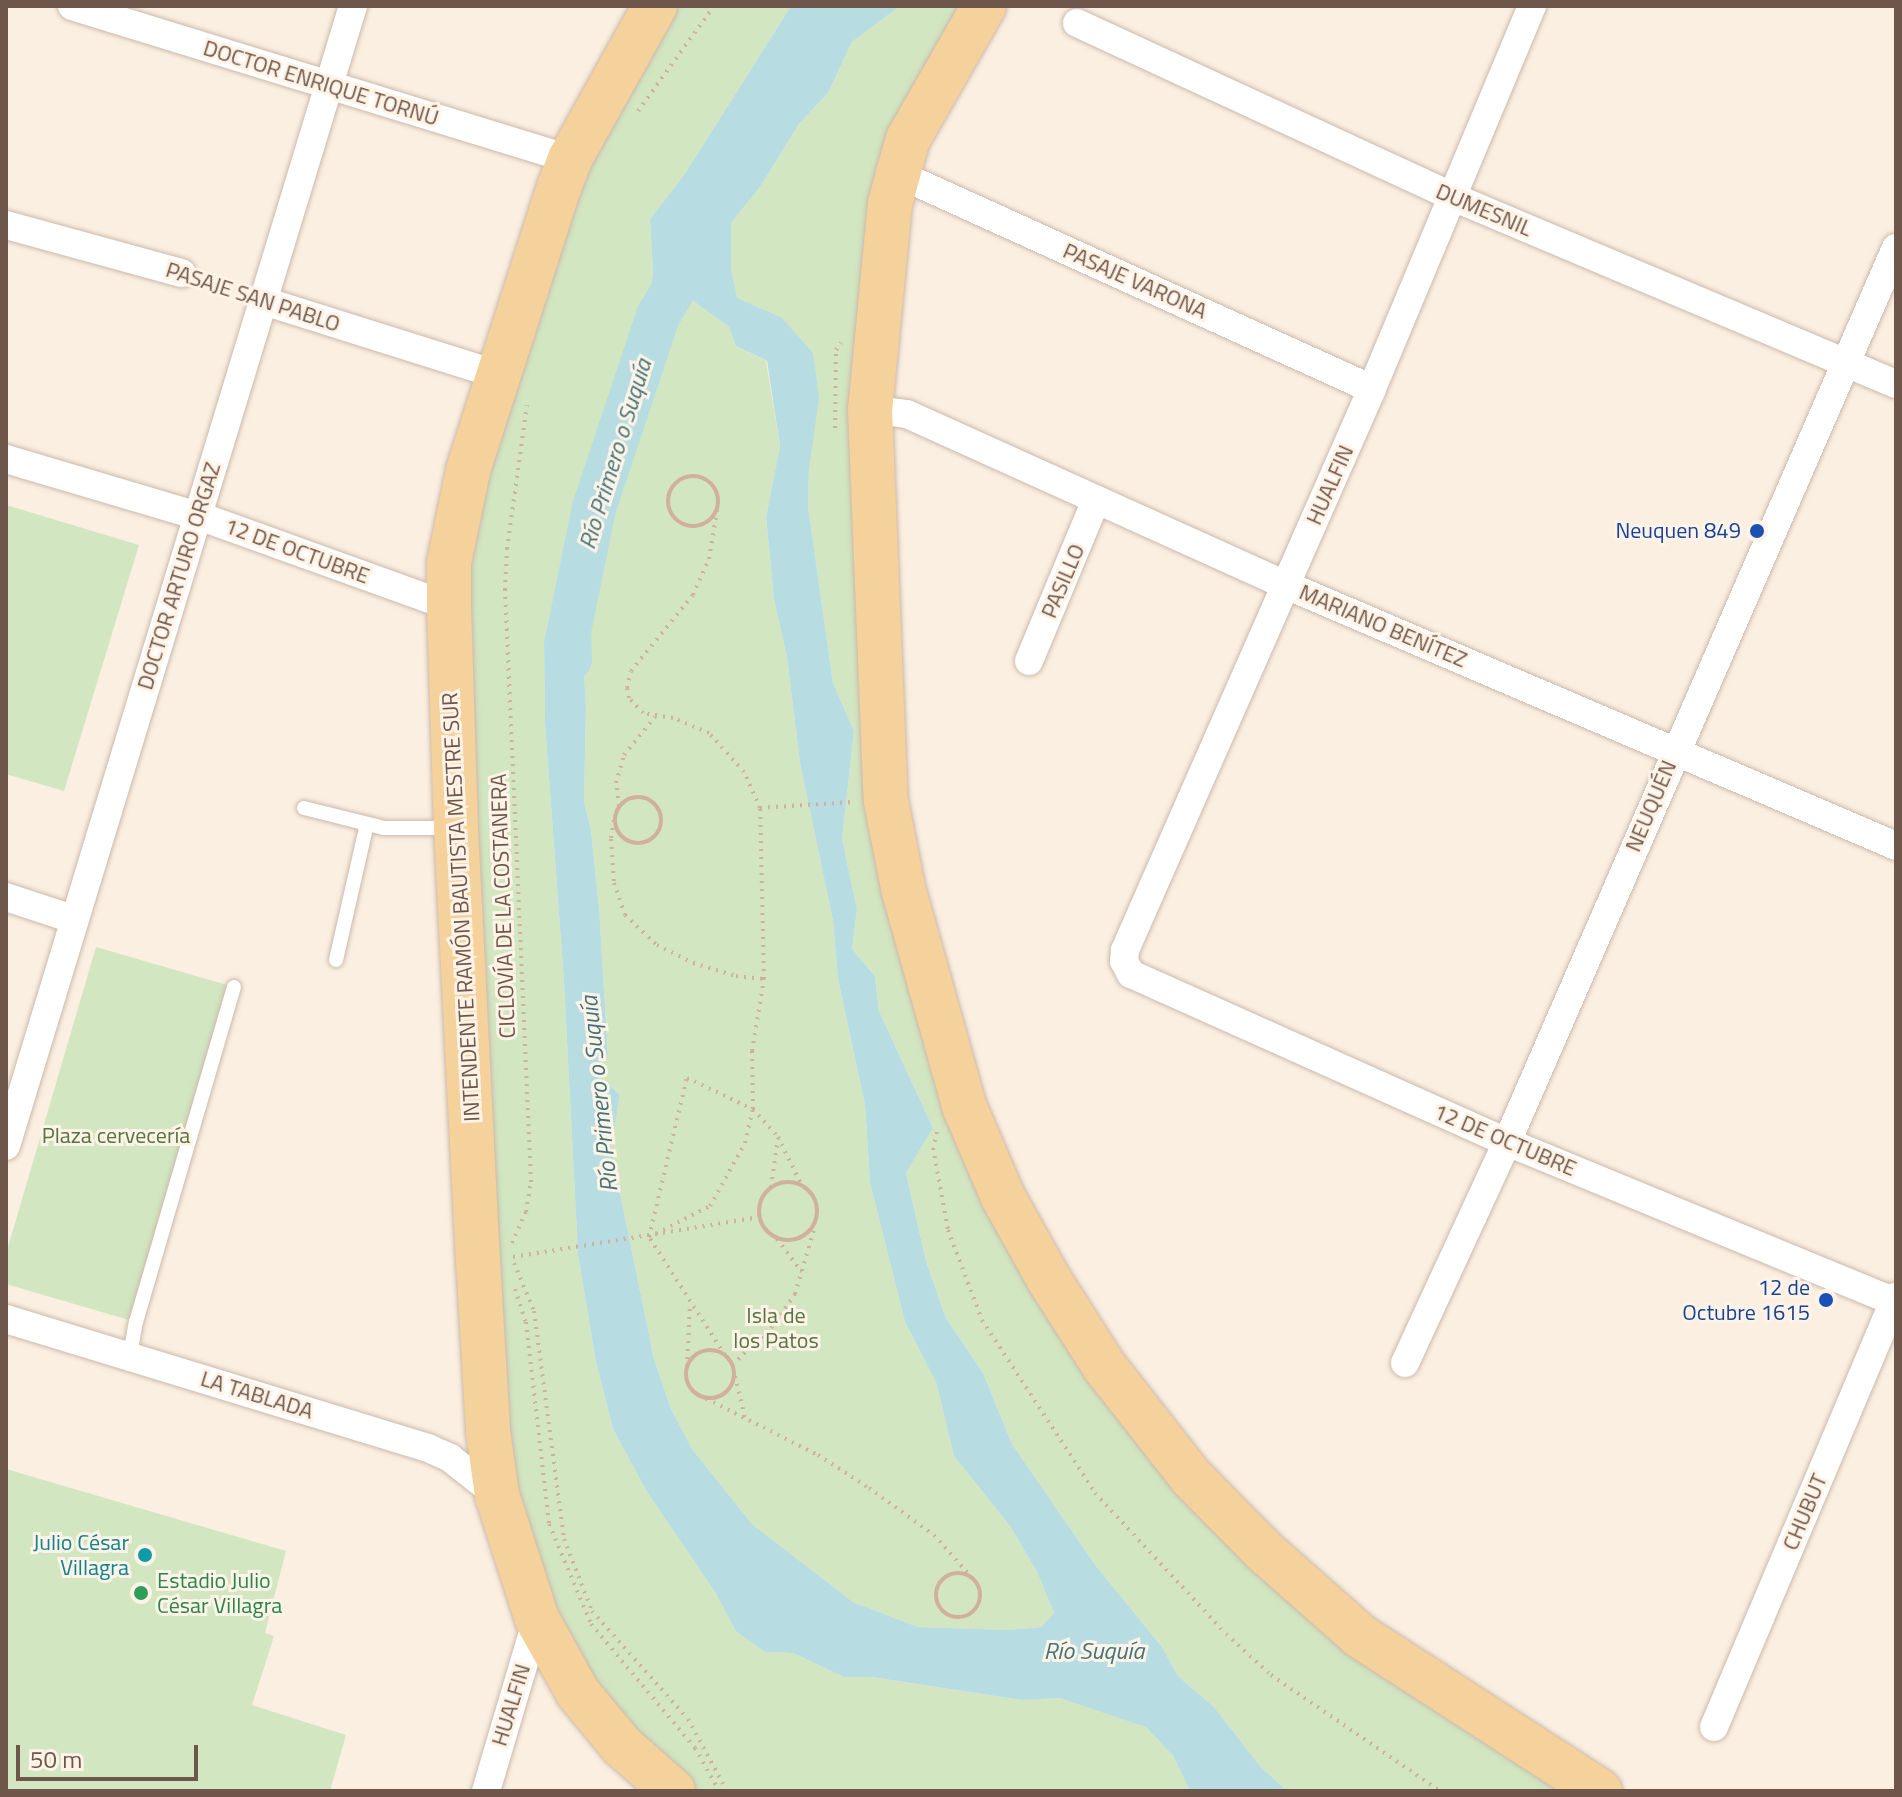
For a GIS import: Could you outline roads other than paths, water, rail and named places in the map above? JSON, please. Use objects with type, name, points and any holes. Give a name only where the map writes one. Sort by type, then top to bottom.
[{"type":"main road","name":"INTENDENTE RAMÓN BAUTISTA MESTRE SUR","points":[[655,6],[570,159],[514,383],[456,517],[449,563],[449,606],[456,828],[487,1416],[497,1495],[537,1619],[578,1693],[596,1719],[673,1791]]},
{"type":"main road","points":[[984,6],[908,139],[898,174],[890,203],[870,409],[886,785],[891,829],[903,888],[952,1068],[980,1149],[1003,1197],[1104,1366],[1191,1477],[1264,1551],[1360,1636],[1600,1791]]},
{"type":"street","name":"DOCTOR ENRIQUE TORNÚ","points":[[72,6],[570,159]]},
{"type":"street","name":"DOCTOR ARTURO ORGAZ","points":[[6,1146],[353,6]]},
{"type":"street","name":"HUALFIN","points":[[1124,961],[1125,950],[1372,389],[1532,6]]},
{"type":"street","name":"DUMESNIL","points":[[1077,23],[1453,197],[1896,384]]},
{"type":"street","name":"PASAJE VARONA","points":[[898,174],[1372,389]]},
{"type":"street","name":"PASAJE SAN PABLO","points":[[6,225],[182,273]]},
{"type":"street","name":"NEUQUÉN","points":[[1405,1363],[1507,1142],[1896,248]]},
{"type":"street","name":"PASAJE SAN PABLO","points":[[264,301],[514,383]]},
{"type":"street","name":"MARIANO BENÍTEZ","points":[[870,409],[907,414],[1286,585],[1676,749],[1896,846]]},
{"type":"street","name":"12 DE OCTUBRE","points":[[6,459],[199,516],[449,606]]},
{"type":"street","name":"PASILLO","points":[[1029,661],[1096,500]]},
{"type":"street","points":[[6,897],[73,919]]},
{"type":"street","name":"12 DE OCTUBRE","points":[[1124,961],[1131,974],[1507,1142],[1895,1300]]},
{"type":"street","name":"CHUBUT","points":[[1714,1727],[1895,1300]]},
{"type":"street","name":"LA TABLADA","points":[[6,1319],[428,1448],[450,1458],[497,1495]]},
{"type":"street","name":"HUALFIN","points":[[486,1791],[537,1619]]},
{"type":"lane","points":[[304,808],[384,828],[456,828]]},
{"type":"lane","points":[[336,960],[367,824]]},
{"type":"lane","points":[[130,1355],[136,1322],[234,987]]},
{"type":"water","name":"Río Suquía","points":[[791,6],[900,6],[852,42],[828,93],[799,124],[760,187],[731,223],[731,269],[737,298],[781,317],[813,353],[819,398],[809,469],[808,506],[833,683],[854,731],[842,839],[857,909],[852,949],[875,976],[879,1011],[933,1128],[906,1173],[926,1261],[946,1318],[983,1373],[1012,1444],[1096,1566],[1162,1647],[1178,1676],[1214,1707],[1260,1766],[1287,1791],[1190,1791],[1173,1756],[1146,1727],[1060,1698],[1021,1700],[871,1677],[844,1677],[793,1653],[765,1652],[736,1631],[715,1592],[647,1492],[613,1429],[596,1362],[578,1255],[564,982],[545,724],[544,640],[583,480],[610,416],[623,358],[649,297],[653,273],[650,219],[684,175]],"holes":[[[692,300],[729,327],[736,346],[767,361],[780,446],[766,517],[774,599],[787,658],[800,763],[833,921],[838,979],[865,1105],[870,1183],[905,1322],[936,1382],[954,1456],[1010,1526],[1037,1572],[1054,1613],[1041,1627],[1008,1630],[918,1627],[853,1602],[752,1524],[692,1449],[671,1409],[654,1359],[611,1149],[620,1095],[592,1069],[608,1055],[599,907],[591,830],[584,801],[586,708],[582,637],[575,605],[576,564],[586,525],[655,398],[647,339],[665,317]]]},
{"type":"waterway","name":"Río Primero o Suquía","points":[[570,659],[569,631],[594,508],[658,316],[680,279]]},
{"type":"place","name":"Neuquen 849","points":[[1757,531]]},
{"type":"place","name":"12 de Octubre 1615","points":[[1826,1300]]},
{"type":"place","name":"Julio César Villagra","points":[[145,1555]]},
{"type":"place","name":"Estadio Julio César Villagra","points":[[141,1593]]},
{"type":"park label","name":"Plaza cervecería","points":[[116,1136]]},
{"type":"park label","name":"Isla de los Patos","points":[[776,1328]]}]
